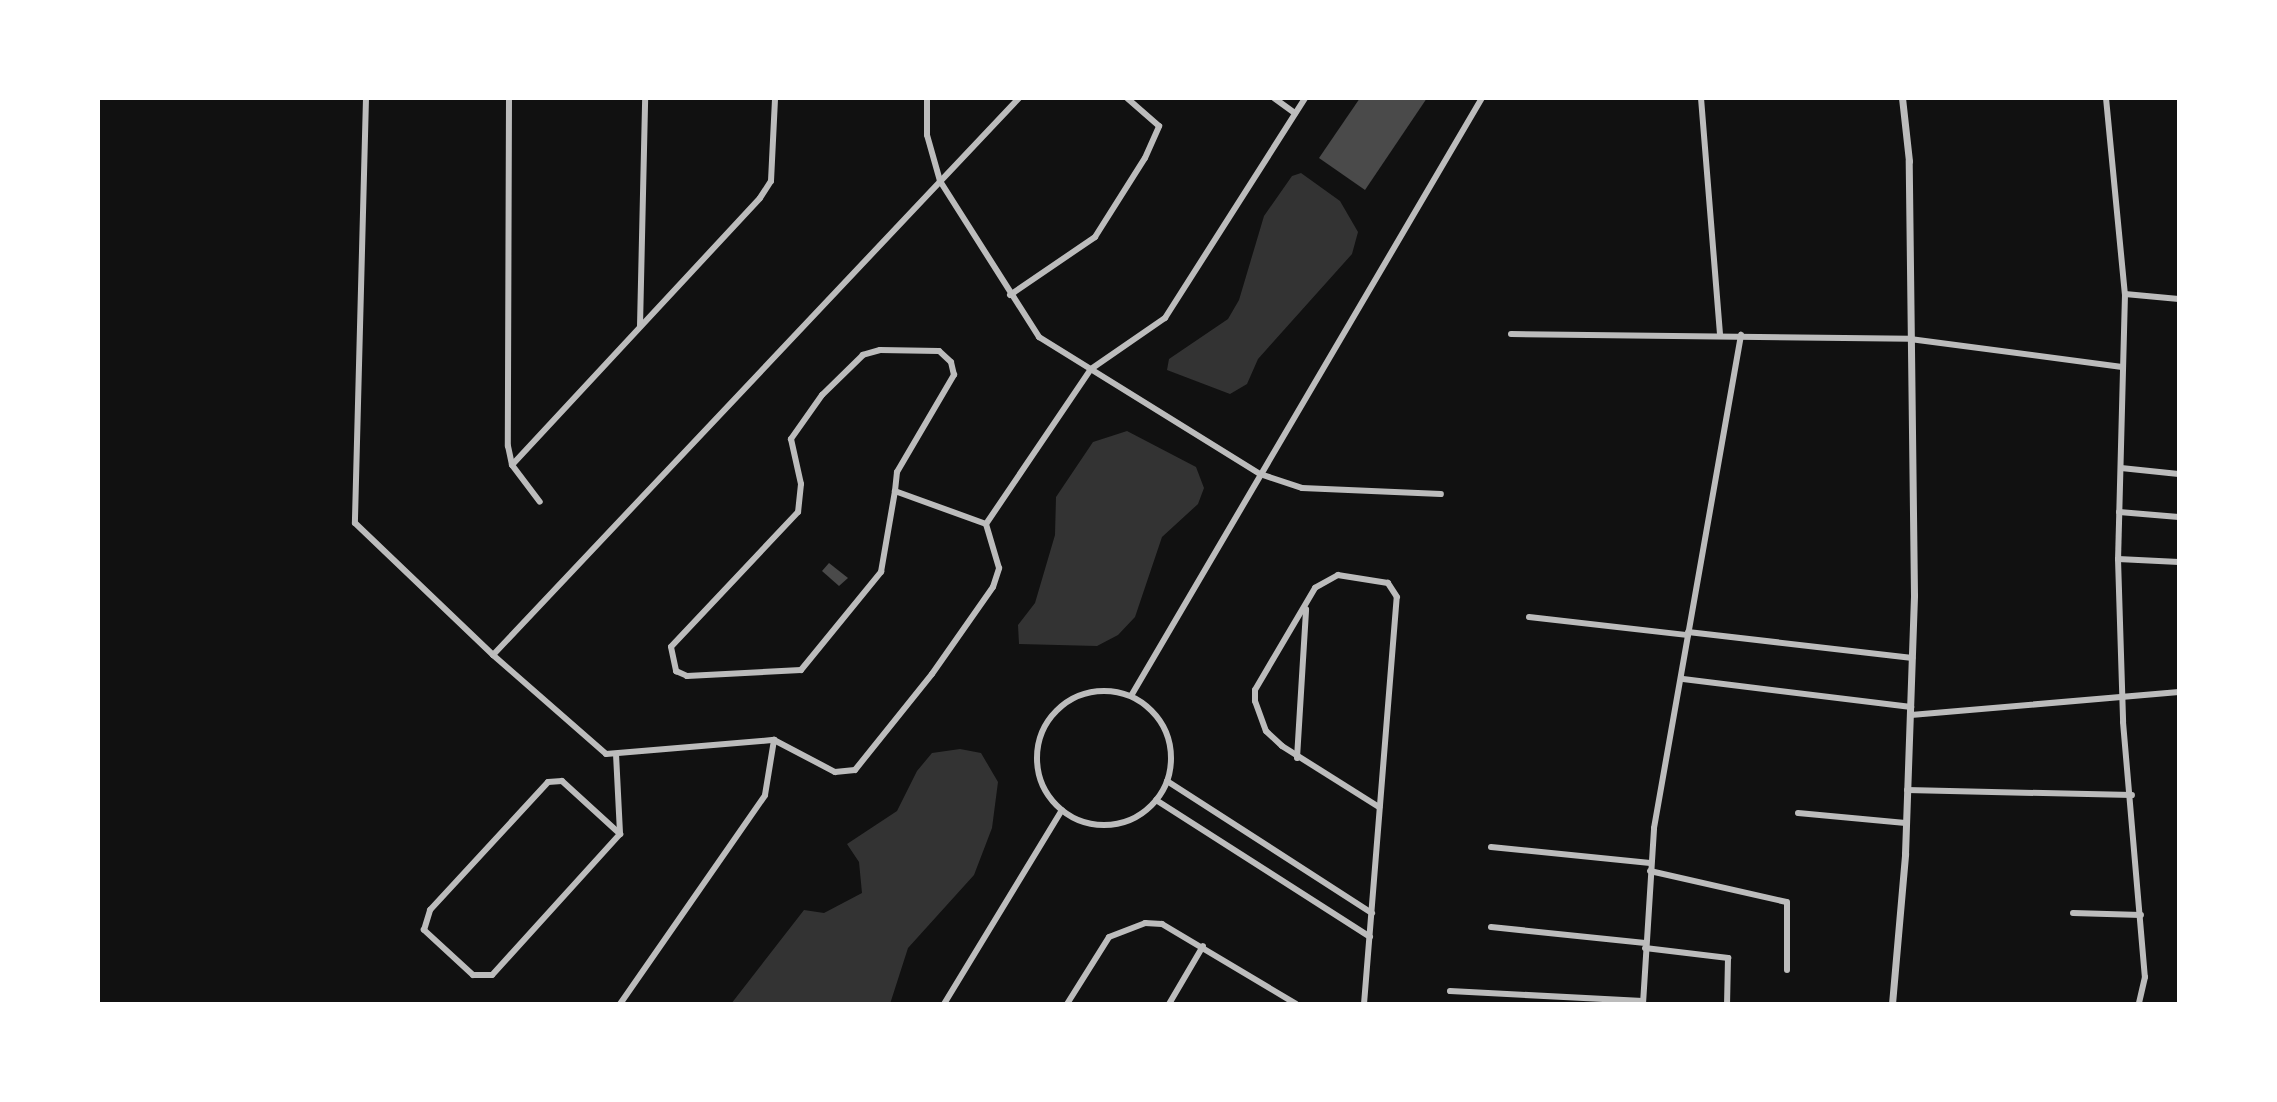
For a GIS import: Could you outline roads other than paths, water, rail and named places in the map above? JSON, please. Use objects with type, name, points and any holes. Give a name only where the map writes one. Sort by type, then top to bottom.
[{"type":"street","points":[[366,98],[355,523],[594,747],[616,754],[774,740],[835,772],[855,770],[993,587],[999,568],[986,524]]},
{"type":"street","points":[[509,98],[512,465],[540,502]]},
{"type":"street","points":[[640,327],[645,98]]},
{"type":"street","points":[[512,465],[771,181],[775,98]]},
{"type":"street","points":[[927,98],[927,135],[940,181],[1039,337],[1260,474],[1302,488],[1441,494]]},
{"type":"street","points":[[493,655],[1019,98]]},
{"type":"street","points":[[1010,295],[1095,237],[1145,158],[1159,126],[1127,98]]},
{"type":"street","points":[[1274,98],[1295,113]]},
{"type":"street","points":[[986,524],[1091,369],[1165,318],[1305,98]]},
{"type":"street","points":[[1131,696],[1482,98]]},
{"type":"street","points":[[1701,98],[1720,334]]},
{"type":"street","points":[[1892,1004],[1906,823],[1912,658],[1909,161],[1902,98]]},
{"type":"street","points":[[2106,98],[2125,294],[2118,559],[2123,698],[2145,977],[2139,1004]]},
{"type":"street","points":[[2125,294],[2179,299]]},
{"type":"street","points":[[1511,334],[1720,334],[1910,339],[2122,367]]},
{"type":"street","points":[[1450,991],[1643,1003],[1650,867],[1741,335]]},
{"type":"street","points":[[880,350],[939,351],[951,362],[952,383],[897,472],[895,491],[883,568],[801,670],[687,676],[676,671],[671,647],[798,512],[801,484],[791,439],[822,395],[863,355],[880,350]]},
{"type":"street","points":[[2121,468],[2179,474]]},
{"type":"street","points":[[895,491],[986,524]]},
{"type":"street","points":[[2119,512],[2179,517]]},
{"type":"street","points":[[2118,559],[2179,562]]},
{"type":"street","points":[[1364,1004],[1372,913],[1394,589],[1375,578],[1338,575],[1324,579],[1255,690],[1266,731],[1297,758],[1379,807]]},
{"type":"street","points":[[1297,758],[1306,606]]},
{"type":"street","points":[[1529,617],[1912,658]]},
{"type":"street","points":[[1683,679],[1911,711],[2179,692]]},
{"type":"street","points":[[1108,690],[1131,696],[1152,711],[1166,732],[1171,756],[1167,781],[1156,800],[1131,818],[1101,825],[1062,810],[1046,792],[1038,769],[1038,745],[1047,722],[1063,704],[1084,693],[1108,690]]},
{"type":"street","points":[[617,1004],[765,795],[774,740]]},
{"type":"street","points":[[616,754],[620,834],[492,975],[473,975],[424,930],[430,910],[548,782],[562,781],[620,834]]},
{"type":"street","points":[[1167,781],[1372,913]]},
{"type":"street","points":[[1907,790],[2132,795]]},
{"type":"street","points":[[1156,800],[1370,937]]},
{"type":"street","points":[[944,1004],[1062,810]]},
{"type":"street","points":[[1798,813],[1906,823]]},
{"type":"street","points":[[1491,847],[1650,867],[1787,902],[1787,970]]},
{"type":"street","points":[[2073,913],[2141,915]]},
{"type":"street","points":[[1067,1004],[1109,937],[1125,927],[1162,924],[1203,946],[1283,1001],[1296,1004]]},
{"type":"street","points":[[1491,927],[1728,958],[1727,1004]]},
{"type":"street","points":[[1169,1004],[1203,946]]}]
